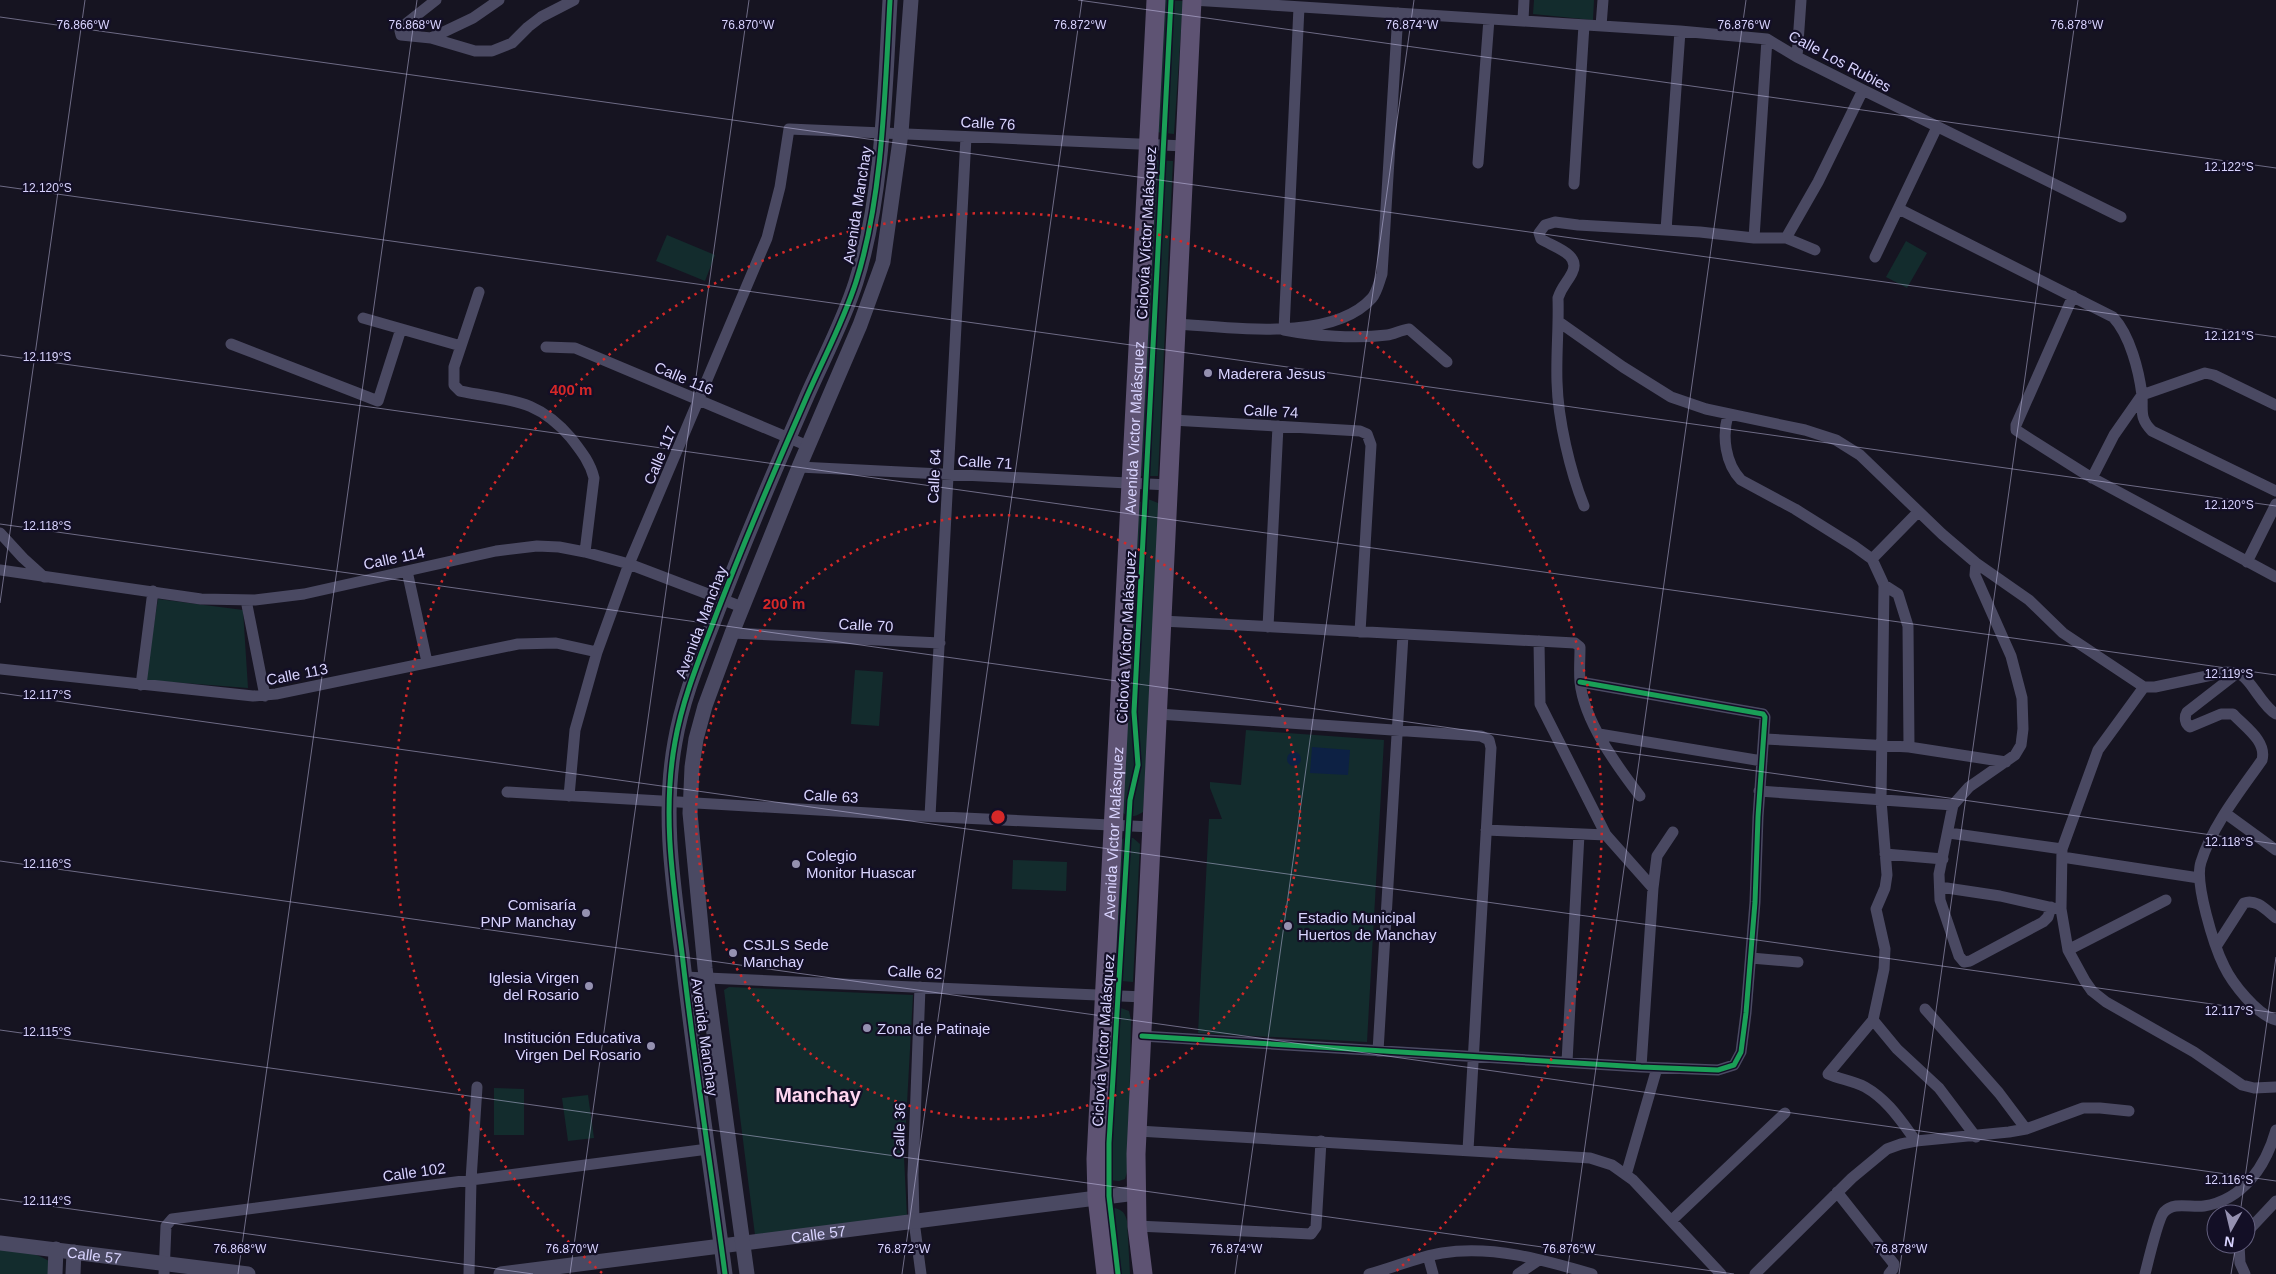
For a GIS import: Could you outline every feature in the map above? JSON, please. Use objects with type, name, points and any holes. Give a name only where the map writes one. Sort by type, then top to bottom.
[{"type":"main road","name":"Avenida Victor Malásquez","points":[[1106,1274],[1097,1198],[1096,1172],[1156,0]]},
{"type":"main road","points":[[1143,1274],[1136,1193],[1138,1131],[1192,0]]},
{"type":"street","points":[[436,0],[404,26],[400,31],[401,35],[431,38],[475,51],[492,51],[512,43],[542,16],[574,0]]},
{"type":"street","points":[[431,38],[474,18],[499,0]]},
{"type":"street","name":"Avenida Manchay","points":[[725,1274],[684,977],[669,842],[668,800],[673,753],[681,713],[722,599],[856,284],[870,222],[881,133],[890,0]]},
{"type":"street","name":"Avenida Manchay","points":[[747,1274],[706,977],[690,804],[692,767],[696,739],[708,698],[732,633],[878,279],[888,238],[901,133],[911,0]]},
{"type":"street","name":"Calle Los Rubies","points":[[1192,0],[1523,20],[1767,39],[1797,57],[2121,217]]},
{"type":"street","points":[[1523,20],[1524,0]]},
{"type":"street","points":[[1601,26],[1603,0]]},
{"type":"street","points":[[1797,57],[1801,0]]},
{"type":"street","points":[[1284,330],[1299,7]]},
{"type":"street","points":[[1284,330],[1319,325],[1350,315],[1372,298],[1377,288],[1382,274],[1398,13]]},
{"type":"street","points":[[1478,163],[1489,18]]},
{"type":"street","points":[[1574,184],[1584,25]]},
{"type":"street","points":[[1666,230],[1680,31]]},
{"type":"street","points":[[1754,238],[1767,39]]},
{"type":"street","points":[[1786,238],[1818,182],[1863,90]]},
{"type":"street","points":[[1875,257],[1937,126]]},
{"type":"street","name":"Calle 76","points":[[789,129],[1148,146],[1185,146]]},
{"type":"street","name":"Calle 117","points":[[568,796],[575,730],[597,652],[629,564],[700,400],[773,220],[789,129]]},
{"type":"street","name":"Calle 64","points":[[930,816],[966,137]]},
{"type":"street","points":[[1899,209],[2113,317],[2118,323],[2135,364],[2142,395],[2144,423],[2152,431],[2276,491]]},
{"type":"street","points":[[1584,506],[1569,455],[1558,402],[1558,298],[1562,286],[1572,275],[1575,267],[1573,259],[1566,252],[1541,239],[1539,233],[1545,225],[1555,222],[1754,238],[1786,238],[1815,250]]},
{"type":"street","points":[[479,292],[454,367],[454,385],[460,391],[516,401],[536,408],[556,421],[583,453],[594,478],[585,552]]},
{"type":"street","points":[[2073,296],[2016,425],[2016,430],[2092,478],[2276,577]]},
{"type":"street","points":[[363,318],[461,346]]},
{"type":"street","points":[[1559,322],[1659,391],[1696,406],[1728,415],[1805,430],[1836,440],[1860,455],[1918,512],[1976,563],[2029,600],[2063,633],[2136,684],[2155,688],[2226,672],[2236,674],[2243,676],[2258,697],[2276,714]]},
{"type":"street","points":[[1177,324],[1284,330],[1316,336],[1388,335],[1409,328],[1447,362]]},
{"type":"street","points":[[231,344],[378,401],[401,329]]},
{"type":"street","name":"Calle 116","points":[[546,347],[575,348],[808,446]]},
{"type":"street","points":[[2092,478],[2114,435],[2142,395],[2205,373],[2214,375],[2276,405]]},
{"type":"street","points":[[1728,415],[1724,431],[1725,447],[1735,474],[1741,480],[1796,509],[1872,559],[1884,585],[1882,800],[1887,875],[1885,888],[1876,909],[1885,949],[1884,964],[1873,1020],[1828,1074],[1863,1086],[1877,1095],[1892,1107],[1916,1141]]},
{"type":"street","name":"Calle 74","points":[[1172,420],[1360,431],[1367,434],[1371,445],[1360,632]]},
{"type":"street","points":[[1268,627],[1278,426]]},
{"type":"street","name":"Calle 71","points":[[799,467],[1170,485]]},
{"type":"street","points":[[2247,562],[2276,504]]},
{"type":"street","points":[[1872,559],[1918,512]]},
{"type":"street","points":[[0,533],[44,577]]},
{"type":"street","name":"Calle 114","points":[[0,570],[200,599],[246,600],[292,596],[496,551],[525,547],[559,547],[629,564],[742,607]]},
{"type":"street","points":[[1976,563],[1975,575],[2011,656],[2022,698],[2021,745],[2014,755],[1969,788],[1953,805],[1943,859],[1940,900],[1959,956],[1964,962],[1970,961],[2043,922],[2056,908]]},
{"type":"street","points":[[407,571],[427,662]]},
{"type":"street","points":[[1884,585],[1898,594],[1908,626],[1909,748]]},
{"type":"street","points":[[141,685],[153,592]]},
{"type":"street","points":[[246,600],[265,696]]},
{"type":"street","points":[[1162,621],[1539,641],[1578,645],[1580,682],[1590,715],[1617,764],[1640,796]]},
{"type":"street","name":"Calle 70","points":[[732,633],[940,643]]},
{"type":"street","points":[[1378,1051],[1403,635]]},
{"type":"street","points":[[1539,641],[1540,704],[1606,835],[1653,888]]},
{"type":"street","name":"Calle 113","points":[[0,669],[239,696],[265,696],[427,662],[531,643],[569,644],[597,652]]},
{"type":"street","points":[[2236,674],[2187,712],[2185,716],[2190,727],[2220,714],[2233,714],[2262,745],[2264,753],[2262,760],[2225,813],[2200,863],[2199,878],[2203,900],[2217,946],[2230,977],[2260,1012],[2276,1020]]},
{"type":"street","points":[[1142,1036],[1657,1068],[1718,1070],[1728,1068],[1737,1062],[1742,1052],[1755,902],[1759,791],[1766,719],[1763,714],[1580,682]]},
{"type":"street","points":[[2144,687],[2098,750],[2062,853],[2056,908],[2068,950],[2085,982],[2092,991],[2106,1002],[2194,1052],[2242,1084],[2254,1088],[2275,1089]]},
{"type":"street","points":[[1158,714],[1481,736],[1489,740],[1491,745],[1468,1150]]},
{"type":"street","points":[[1600,734],[1762,761]]},
{"type":"street","points":[[1764,739],[1883,745],[2006,762]]},
{"type":"street","points":[[1759,791],[1953,805]]},
{"type":"street","name":"Calle 63","points":[[507,792],[668,800],[690,804],[1152,827]]},
{"type":"street","points":[[2225,813],[2276,850]]},
{"type":"street","points":[[1486,830],[1606,835]]},
{"type":"street","points":[[1640,874],[1657,856],[1673,832]]},
{"type":"street","points":[[1949,833],[2199,878]]},
{"type":"street","points":[[1567,1062],[1579,834]]},
{"type":"street","points":[[1885,854],[1943,859]]},
{"type":"street","points":[[1641,1067],[1653,888],[1657,856]]},
{"type":"street","points":[[1940,887],[2000,896],[2056,908]]},
{"type":"street","points":[[2068,950],[2166,900]]},
{"type":"street","points":[[2217,946],[2244,903],[2255,902],[2276,918]]},
{"type":"street","points":[[1750,958],[1798,962]]},
{"type":"street","name":"Calle 62","points":[[684,977],[1144,997]]},
{"type":"street","name":"Calle 36","points":[[920,987],[913,1136],[914,1221],[921,1274]]},
{"type":"street","points":[[1925,1009],[1999,1093],[2026,1128]]},
{"type":"street","points":[[1873,1020],[1898,1049],[1939,1088],[1976,1137]]},
{"type":"street","points":[[1626,1175],[1657,1068]]},
{"type":"street","points":[[469,1274],[471,1180],[477,1087]]},
{"type":"street","points":[[1755,1274],[1837,1192],[1887,1149],[1916,1141],[1976,1137],[2026,1128],[2082,1108],[2129,1111]]},
{"type":"street","points":[[1672,1220],[1785,1113]]},
{"type":"street","points":[[2145,1274],[2163,1213],[2173,1206],[2204,1206],[2230,1199],[2257,1173],[2276,1130]]},
{"type":"street","points":[[1138,1131],[1590,1158],[1612,1165],[1642,1188],[1721,1274]]},
{"type":"street","points":[[1138,1226],[1311,1234],[1316,1227],[1321,1141]]},
{"type":"street","name":"Calle 102","points":[[164,1269],[166,1226],[172,1219],[708,1149]]},
{"type":"street","points":[[1837,1192],[1894,1264],[1889,1274]]},
{"type":"street","name":"Calle 57","points":[[501,1274],[569,1269],[722,1246],[1136,1193]]},
{"type":"street","points":[[2256,1222],[2276,1201]]},
{"type":"street","name":"Calle 57","points":[[0,1243],[56,1249],[164,1269],[248,1274]]},
{"type":"street","points":[[55,1274],[56,1249]]},
{"type":"street","points":[[1375,1273],[1428,1256],[1479,1251],[1504,1252],[1592,1274]]},
{"type":"street","points":[[72,1274],[74,1252]]},
{"type":"street","points":[[2240,1254],[2240,1263],[2245,1274]]},
{"type":"street","points":[[1428,1256],[1433,1274]]},
{"type":"street","points":[[1518,1274],[1539,1260]]},
{"type":"green space","points":[[1165,0],[1183,1],[1174,134],[1155,132]]},
{"type":"green space","points":[[1534,0],[1594,0],[1593,20],[1533,14]]},
{"type":"green space","points":[[1154,160],[1173,161],[1158,476],[1138,476]]},
{"type":"green space","points":[[667,235],[715,255],[705,281],[656,261]]},
{"type":"green space","points":[[1906,241],[1927,253],[1907,288],[1886,277]]},
{"type":"green space","points":[[1148,499],[1158,503],[1161,512],[1143,812],[1131,816],[1125,815],[1120,810],[1138,509],[1140,502]]},
{"type":"green space","points":[[158,599],[243,610],[248,688],[145,680]]},
{"type":"green space","points":[[855,670],[883,672],[879,726],[851,724]]},
{"type":"green space","name":"Estadio Municipal Huertos de Manchay","points":[[1246,730],[1384,740],[1367,1042],[1198,1033],[1209,819],[1222,819],[1210,788],[1210,782],[1241,785]]},
{"type":"green space","points":[[1126,837],[1133,838],[1140,844],[1133,982],[1111,980],[1121,840]]},
{"type":"green space","points":[[1013,860],[1067,862],[1066,891],[1012,889]]},
{"type":"green space","points":[[729,987],[913,995],[904,1158],[907,1216],[755,1235],[724,990]]},
{"type":"green space","points":[[1118,1007],[1129,1011],[1131,1020],[1128,1169],[1125,1179],[1119,1181],[1109,1180],[1104,1172],[1112,1009]]},
{"type":"green space","points":[[494,1088],[524,1089],[524,1135],[494,1135]]},
{"type":"green space","points":[[588,1095],[594,1138],[568,1141],[562,1098]]},
{"type":"green space","points":[[1114,1208],[1123,1212],[1127,1221],[1130,1274],[1112,1274],[1106,1212]]},
{"type":"green space","points":[[0,1249],[25,1252],[49,1261],[48,1274],[0,1274]]},
{"type":"water","points":[[1312,747],[1350,750],[1348,775],[1310,773]]},
{"type":"water","points":[[1291,752],[1297,752],[1301,759],[1297,766],[1291,766],[1287,762],[1287,756]]},
{"type":"cycle path","points":[[725,1274],[672,874],[669,822],[671,769],[682,712],[702,652],[757,513],[838,328],[856,282],[872,215],[877,179],[884,106],[890,0]]},
{"type":"cycle path","name":"Ciclovía Víctor Malásquez","points":[[1118,1274],[1109,1196],[1109,1143],[1130,800],[1138,765],[1134,712],[1171,0]]},
{"type":"cycle path","points":[[1142,1036],[1641,1067],[1718,1070],[1734,1065],[1741,1052],[1746,1013],[1755,902],[1758,817],[1765,717],[1763,714],[1580,682]]},
{"type":"place","name":"Maderera Jesus","points":[[1208,373]]},
{"type":"place","name":"Colegio Monitor Huascar","points":[[796,864]]},
{"type":"place","name":"Comisaría PNP Manchay","points":[[586,913]]},
{"type":"place","name":"Estadio Municipal Huertos de Manchay","points":[[1288,926]]},
{"type":"place","name":"CSJLS Sede Manchay","points":[[733,953]]},
{"type":"place","name":"Iglesia Virgen del Rosario","points":[[589,986]]},
{"type":"place","name":"Zona de Patinaje","points":[[867,1028]]},
{"type":"place","name":"Institución Educativa Virgen Del Rosario","points":[[651,1046]]},
{"type":"district","name":"Manchay","points":[[818,1095]]}]
